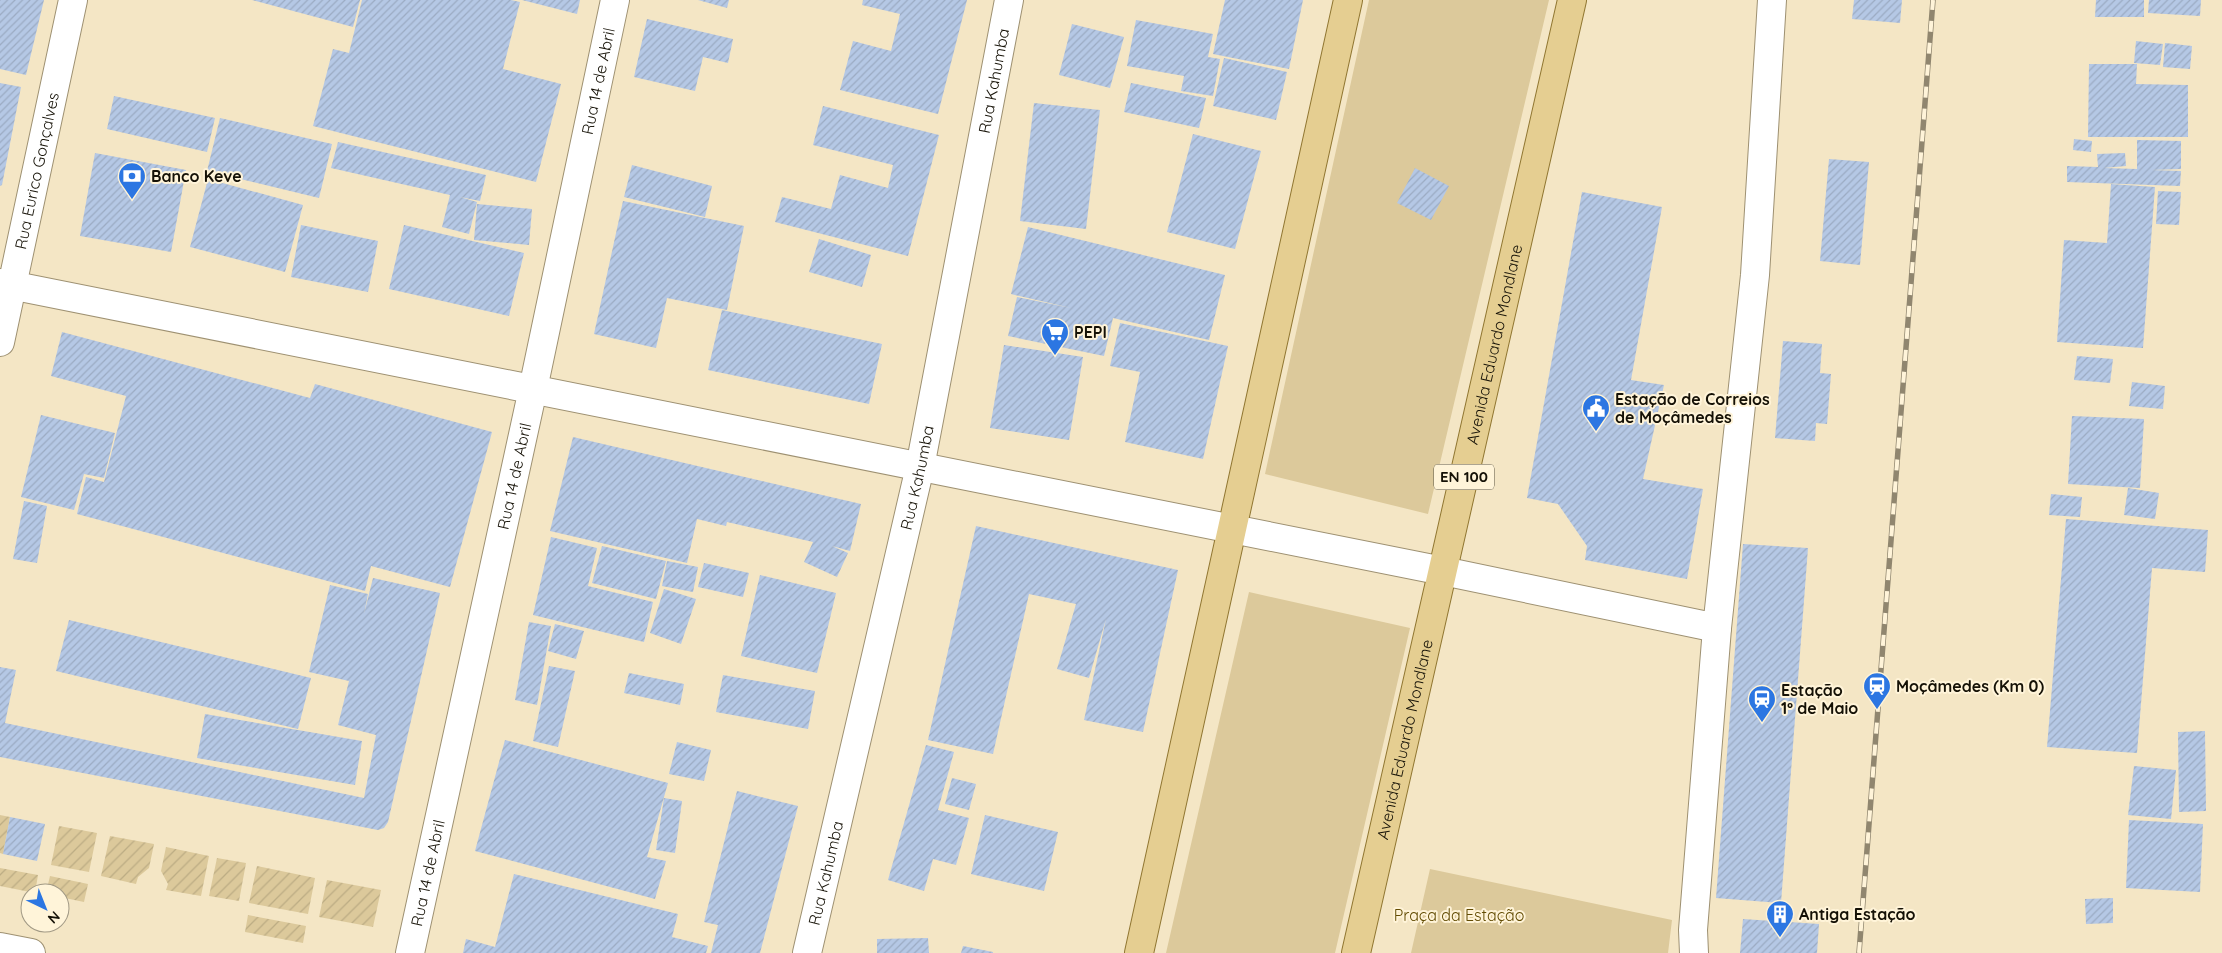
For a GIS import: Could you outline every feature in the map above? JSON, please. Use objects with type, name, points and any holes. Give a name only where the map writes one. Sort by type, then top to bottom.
[{"type":"main road","points":[[1139,953],[1348,0]]},
{"type":"main road","name":"Avenida Eduardo Mondlane","points":[[1356,953],[1572,0]]},
{"type":"street","name":"Rua Eurico Gonçalves","points":[[0,342],[6,284],[73,0]]},
{"type":"street","name":"Rua 14 de Abril","points":[[410,953],[533,390],[615,0]]},
{"type":"street","name":"Rua Kahumba","points":[[806,953],[920,467],[1009,0]]},
{"type":"street","points":[[1694,953],[1693,930],[1717,628],[1755,275],[1772,0]]},
{"type":"street","points":[[6,284],[1442,571],[1717,628]]},
{"type":"street","points":[[0,947],[30,953]]},
{"type":"green space","points":[[1369,0],[1549,0],[1428,514],[1265,474]]},
{"type":"green space","points":[[1249,592],[1410,628],[1335,953],[1166,953]]},
{"type":"green space","points":[[0,815],[10,817],[3,854],[0,853]]},
{"type":"green space","points":[[59,826],[97,833],[89,872],[51,865]]},
{"type":"green space","points":[[110,836],[154,844],[149,868],[138,877],[136,884],[101,876]]},
{"type":"green space","points":[[166,847],[209,856],[201,896],[166,890],[168,884],[161,871]]},
{"type":"green space","points":[[217,858],[246,863],[239,901],[209,896]]},
{"type":"green space","points":[[257,866],[315,878],[308,914],[249,903]]},
{"type":"green space","points":[[0,868],[38,875],[37,883],[20,883],[20,890],[0,886]]},
{"type":"green space","name":"Praça da Estação","points":[[1430,869],[1672,920],[1668,953],[1411,953]]},
{"type":"green space","points":[[50,876],[88,884],[84,902],[70,899],[70,883],[48,883]]},
{"type":"green space","points":[[327,880],[381,890],[373,927],[319,917]]},
{"type":"green space","points":[[248,915],[306,926],[303,943],[245,932]]},
{"type":"building","points":[[0,0],[44,0],[26,75],[0,69]]},
{"type":"building","points":[[252,0],[360,0],[353,27]]},
{"type":"building","points":[[362,0],[511,0],[520,2],[503,69],[561,84],[536,182],[313,126],[333,49],[349,53]]},
{"type":"building","points":[[522,0],[580,0],[577,14]]},
{"type":"building","points":[[698,0],[729,0],[727,8]]},
{"type":"building","points":[[863,0],[967,0],[938,114],[840,90],[853,41],[891,51],[900,14],[862,5]]},
{"type":"building","points":[[1225,0],[1303,0],[1289,69],[1213,54]]},
{"type":"building","points":[[1854,0],[1902,0],[1900,23],[1852,19]]},
{"type":"building","points":[[2096,0],[2144,0],[2144,17],[2095,17]]},
{"type":"building","points":[[2149,0],[2201,0],[2200,16],[2148,13]]},
{"type":"building","points":[[647,19],[733,39],[728,63],[703,57],[695,91],[634,77]]},
{"type":"building","points":[[1136,20],[1213,34],[1208,57],[1220,59],[1213,96],[1181,91],[1184,76],[1127,66]]},
{"type":"building","points":[[1072,24],[1124,37],[1110,88],[1059,75]]},
{"type":"building","points":[[2136,41],[2163,44],[2160,65],[2134,63]]},
{"type":"building","points":[[2165,43],[2192,46],[2190,69],[2163,67]]},
{"type":"building","points":[[1224,58],[1287,72],[1276,120],[1213,106]]},
{"type":"building","points":[[2089,64],[2137,64],[2136,84],[2188,85],[2188,137],[2088,137]]},
{"type":"building","points":[[0,83],[21,87],[2,185],[0,186]]},
{"type":"building","points":[[1131,83],[1206,98],[1199,128],[1124,112]]},
{"type":"building","points":[[114,96],[215,118],[207,152],[107,129]]},
{"type":"building","points":[[1034,103],[1100,110],[1086,229],[1020,221]]},
{"type":"building","points":[[823,106],[939,135],[908,256],[775,222],[782,197],[831,209],[840,175],[888,188],[893,165],[813,145]]},
{"type":"building","points":[[220,118],[332,144],[319,198],[207,171]]},
{"type":"building","points":[[1193,134],[1261,151],[1235,249],[1167,232]]},
{"type":"building","points":[[2074,139],[2092,141],[2091,152],[2073,150]]},
{"type":"building","points":[[2137,140],[2181,141],[2181,169],[2152,170],[2181,171],[2180,186],[2067,182],[2067,166],[2098,167],[2097,154],[2125,153],[2126,166],[2104,168],[2137,169]]},
{"type":"building","points":[[338,142],[486,175],[480,201],[460,197],[477,202],[469,234],[442,227],[450,195],[331,168]]},
{"type":"building","points":[[95,153],[186,170],[171,252],[80,236]]},
{"type":"building","points":[[1829,159],[1869,162],[1860,265],[1820,261]]},
{"type":"building","points":[[632,165],[712,186],[705,217],[624,197]]},
{"type":"building","points":[[1415,168],[1449,186],[1431,220],[1397,203]]},
{"type":"building","points":[[208,179],[303,205],[285,272],[190,247]]},
{"type":"building","points":[[2111,184],[2155,187],[2143,348],[2057,342],[2064,240],[2107,243]]},
{"type":"building","points":[[2158,191],[2181,192],[2179,225],[2156,224]]},
{"type":"building","name":"Estação de Correios de Moçâmedes","points":[[1582,192],[1662,207],[1631,380],[1664,385],[1643,479],[1703,489],[1687,579],[1585,560],[1587,546],[1558,504],[1527,498]]},
{"type":"building","points":[[623,201],[744,226],[727,310],[667,298],[656,348],[594,334]]},
{"type":"building","points":[[477,204],[532,209],[529,245],[474,240]]},
{"type":"building","points":[[301,225],[378,241],[368,292],[291,277]]},
{"type":"building","points":[[404,225],[524,253],[509,316],[389,289]]},
{"type":"building","points":[[1028,227],[1225,275],[1209,340],[1113,318],[1104,356],[1008,336],[1017,297],[1071,308],[1011,294]]},
{"type":"building","points":[[819,239],[871,255],[862,287],[809,272]]},
{"type":"building","points":[[722,310],[882,344],[869,404],[708,370]]},
{"type":"building","points":[[1120,323],[1228,346],[1203,459],[1125,442],[1140,372],[1110,366]]},
{"type":"building","points":[[62,332],[310,398],[315,384],[492,432],[450,587],[371,566],[365,591],[77,514],[86,477],[104,482],[126,396],[51,376]]},
{"type":"building","points":[[1783,341],[1822,344],[1820,373],[1831,374],[1827,424],[1816,423],[1815,441],[1775,438]]},
{"type":"building","points":[[1004,345],[1083,357],[1069,440],[990,428]]},
{"type":"building","points":[[2077,356],[2113,359],[2110,383],[2074,380]]},
{"type":"building","points":[[2132,382],[2165,386],[2163,409],[2129,406]]},
{"type":"building","points":[[41,415],[115,433],[104,478],[84,474],[74,510],[21,497]]},
{"type":"building","points":[[2072,416],[2144,419],[2140,488],[2068,484]]},
{"type":"building","points":[[573,437],[861,504],[850,551],[832,546],[848,553],[837,577],[804,562],[813,542],[727,522],[726,526],[697,519],[687,563],[550,531]]},
{"type":"building","points":[[2128,488],[2159,493],[2155,519],[2124,515]]},
{"type":"building","points":[[2051,494],[2082,497],[2080,517],[2049,515]]},
{"type":"building","points":[[24,501],[47,506],[37,563],[13,559]]},
{"type":"building","points":[[2066,519],[2208,530],[2205,572],[2152,568],[2137,753],[2047,747]]},
{"type":"building","points":[[976,526],[1178,570],[1143,732],[1084,720],[1106,619],[1089,678],[1057,669],[1076,604],[1029,594],[993,754],[928,740]]},
{"type":"building","points":[[551,537],[597,548],[588,586],[653,602],[644,642],[533,615]]},
{"type":"building","name":"Estação 1º de Maio","points":[[1743,544],[1808,548],[1781,903],[1716,898]]},
{"type":"building","points":[[602,546],[666,561],[656,599],[592,583]]},
{"type":"building","points":[[667,561],[698,567],[693,592],[662,586]]},
{"type":"building","points":[[704,563],[749,573],[743,597],[698,587]]},
{"type":"building","points":[[760,575],[836,593],[817,673],[741,656]]},
{"type":"building","points":[[373,578],[440,593],[388,822],[384,828],[378,830],[0,757],[0,667],[16,670],[5,723],[364,798],[376,735],[338,725],[349,681],[309,672],[330,585],[368,594],[364,614]]},
{"type":"building","points":[[664,589],[696,599],[681,644],[650,633]]},
{"type":"building","points":[[69,620],[311,678],[298,729],[56,671]]},
{"type":"building","points":[[529,622],[551,626],[537,705],[515,700]]},
{"type":"building","points":[[555,624],[584,631],[576,659],[548,651]]},
{"type":"building","points":[[549,666],[575,671],[558,747],[533,741]]},
{"type":"building","points":[[629,673],[684,684],[680,705],[624,693]]},
{"type":"building","points":[[723,675],[815,691],[808,729],[716,712]]},
{"type":"building","points":[[205,714],[362,741],[355,785],[197,758]]},
{"type":"building","points":[[2205,731],[2206,811],[2179,812],[2178,732]]},
{"type":"building","points":[[505,740],[668,783],[647,857],[666,861],[655,899],[475,851]]},
{"type":"building","points":[[677,742],[711,750],[704,781],[669,774]]},
{"type":"building","points":[[926,745],[954,752],[938,810],[969,818],[956,865],[933,859],[924,891],[888,880]]},
{"type":"building","points":[[2134,766],[2176,770],[2171,819],[2128,815]]},
{"type":"building","points":[[952,778],[976,784],[969,810],[945,804]]},
{"type":"building","points":[[737,791],[798,806],[760,953],[711,953],[718,925],[704,922]]},
{"type":"building","points":[[664,798],[682,801],[675,853],[656,850]]},
{"type":"building","points":[[985,815],[1058,832],[1044,891],[971,874]]},
{"type":"building","points":[[10,817],[45,824],[37,861],[3,854]]},
{"type":"building","points":[[2129,820],[2203,824],[2200,892],[2126,888]]},
{"type":"building","points":[[514,874],[678,914],[672,937],[708,946],[706,953],[463,953],[466,939],[495,947]]},
{"type":"building","points":[[2113,898],[2113,923],[2086,924],[2085,899]]},
{"type":"building","name":"Antiga Estação","points":[[1743,919],[1819,924],[1817,953],[1740,953]]},
{"type":"building","points":[[928,938],[929,953],[877,953],[877,939]]},
{"type":"building","points":[[963,946],[993,952],[993,953],[961,953]]},
{"type":"railway","points":[[1859,953],[1933,0]]},
{"type":"place","name":"Banco Keve","points":[[132,200]]},
{"type":"place","name":"PEPI","points":[[1055,356]]},
{"type":"place","name":"Estação de Correios de Moçâmedes","points":[[1596,432]]},
{"type":"place","name":"Moçâmedes (Km 0)","points":[[1877,710]]},
{"type":"place","name":"Estação 1º de Maio","points":[[1762,723]]},
{"type":"place","name":"Antiga Estação","points":[[1780,938]]}]
